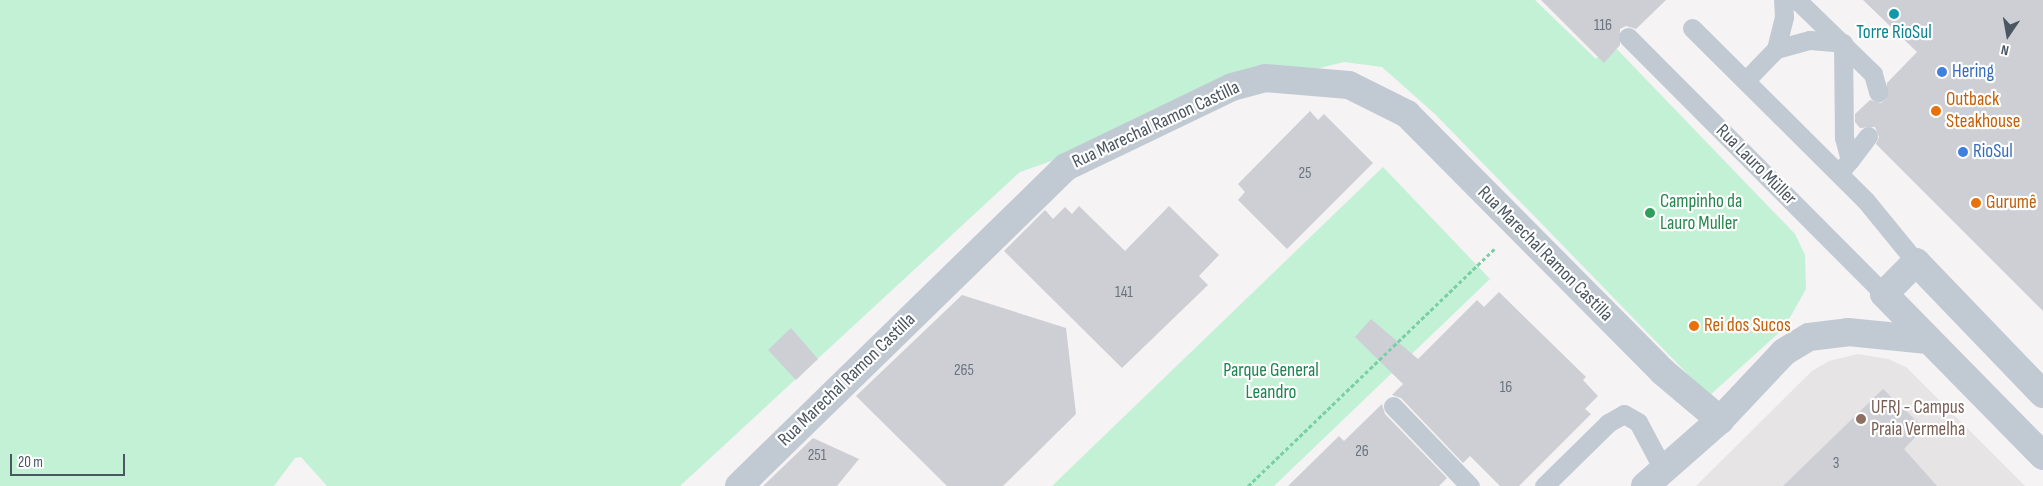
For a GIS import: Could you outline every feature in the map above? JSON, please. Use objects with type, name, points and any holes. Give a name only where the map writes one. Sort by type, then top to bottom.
[{"type":"street","name":"Rua Marechal Ramon Castilla","points":[[739,486],[1066,167],[1232,87],[1265,78],[1349,85],[1407,114],[1517,227],[1663,372],[1720,420]]},
{"type":"street","points":[[1884,294],[1916,262],[2043,394]]},
{"type":"street","name":"Rua Lauro Müller","points":[[1884,294],[2043,456]]},
{"type":"street","points":[[1654,478],[1720,420],[1784,352],[1809,337],[1848,332],[1928,340]]},
{"type":"lane","points":[[1776,50],[1784,17],[1783,0]]},
{"type":"lane","points":[[1797,0],[1873,74],[1878,92]]},
{"type":"lane","points":[[1692,28],[1746,80],[1844,167],[1866,202],[1916,262]]},
{"type":"lane","name":"Rua Lauro Müller","points":[[1628,37],[1884,294]]},
{"type":"lane","points":[[1746,80],[1776,50],[1810,40],[1843,43]]},
{"type":"lane","points":[[1843,43],[1844,167]]},
{"type":"lane","points":[[1844,167],[1868,136]]},
{"type":"lane","points":[[1393,406],[1470,486]]},
{"type":"lane","points":[[1544,486],[1608,423],[1624,414],[1638,422],[1654,478]]},
{"type":"path","points":[[1248,486],[1517,227]]},
{"type":"shaded area","name":"UFRJ - Campus Praia Vermelha","points":[[1858,354],[1888,359],[1906,367],[2025,486],[1696,486],[1812,371],[1829,361]]},
{"type":"green space","points":[[0,0],[1535,0],[1596,59],[1611,43],[1795,234],[1805,255],[1806,289],[1784,328],[1709,396],[1435,114],[1382,67],[1344,62],[1300,73],[1020,172],[680,486],[327,486],[301,457],[295,458],[274,486],[0,486]]},
{"type":"green space","name":"Parque General Leandro","points":[[1383,167],[1490,279],[1274,486],[1052,486]]},
{"type":"building","points":[[1541,0],[1666,0],[1636,29],[1626,26],[1620,29],[1620,45],[1604,63]]},
{"type":"building","name":"RioSul","points":[[1863,0],[2043,0],[2043,311],[1876,144],[1879,137],[1875,127],[1860,128],[1855,122],[1855,114],[1870,100],[1881,103],[1886,99],[1887,83],[1917,52]]},
{"type":"building","points":[[1310,111],[1318,120],[1324,114],[1373,163],[1287,249],[1238,200],[1245,192],[1238,184]]},
{"type":"building","points":[[1079,206],[1125,251],[1169,206],[1219,255],[1199,276],[1208,285],[1122,368],[1004,251],[1045,210],[1053,219],[1065,207],[1072,214]]},
{"type":"building","points":[[1499,292],[1586,377],[1583,380],[1598,396],[1585,409],[1591,414],[1519,486],[1500,486],[1470,456],[1463,463],[1401,398],[1392,395],[1403,384],[1355,337],[1371,319],[1418,359],[1477,300],[1484,307]]},
{"type":"building","points":[[962,295],[1066,328],[1076,414],[1003,486],[947,486],[856,396]]},
{"type":"building","points":[[791,328],[818,359],[796,380],[768,350]]},
{"type":"building","points":[[1883,389],[1924,428],[1904,449],[1937,486],[1783,486]]},
{"type":"building","points":[[1382,404],[1385,414],[1447,478],[1439,486],[1288,486],[1339,436],[1344,441]]},
{"type":"building","points":[[813,438],[859,459],[837,486],[763,486]]},
{"type":"place","name":"Torre RioSul","points":[[1894,14]]},
{"type":"place","name":"Hering","points":[[1942,72]]},
{"type":"place","name":"Outback Steakhouse","points":[[1936,111]]},
{"type":"place","name":"RioSul","points":[[1963,152]]},
{"type":"place","name":"Gurumê","points":[[1976,203]]},
{"type":"place","name":"Campinho da Lauro Muller","points":[[1650,213]]},
{"type":"place","name":"Rei dos Sucos","points":[[1694,326]]},
{"type":"place","name":"UFRJ - Campus Praia Vermelha","points":[[1861,419]]}]
